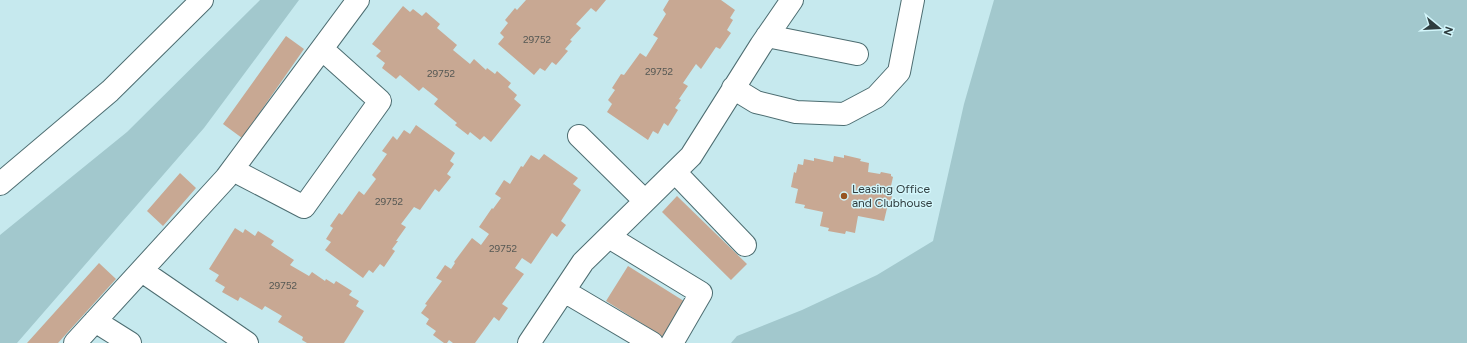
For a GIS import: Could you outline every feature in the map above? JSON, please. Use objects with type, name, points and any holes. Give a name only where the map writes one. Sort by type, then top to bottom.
[{"type":"main road","points":[[0,184],[110,91],[202,0]]},
{"type":"main road","points":[[75,343],[233,170],[358,0]]},
{"type":"main road","points":[[529,343],[583,262],[691,156],[767,36],[792,0]]},
{"type":"main road","points":[[734,88],[756,102],[796,112],[844,114],[876,97],[900,72],[913,0]]},
{"type":"main road","points":[[767,36],[857,54]]},
{"type":"main road","points":[[233,170],[304,207],[380,101],[322,48]]},
{"type":"main road","points":[[579,136],[645,201]]},
{"type":"main road","points":[[675,172],[745,245]]},
{"type":"main road","points":[[609,237],[701,293],[672,343]]},
{"type":"main road","points":[[142,271],[247,343]]},
{"type":"main road","points":[[564,291],[652,343]]},
{"type":"main road","points":[[95,322],[130,343]]},
{"type":"shaded area","points":[[260,0],[299,0],[204,128],[17,343],[0,343],[0,235],[127,132]]},
{"type":"shaded area","points":[[994,0],[1467,0],[1467,343],[731,343],[737,336],[802,310],[877,275],[933,241],[964,104]]},
{"type":"building","points":[[526,0],[606,0],[596,12],[591,8],[576,24],[581,28],[570,40],[572,41],[565,49],[568,51],[556,65],[552,62],[545,71],[540,68],[534,75],[498,44],[504,37],[500,33],[508,23],[505,20],[515,8],[517,10]]},
{"type":"building","points":[[669,0],[721,0],[735,10],[730,18],[733,20],[727,30],[731,33],[720,49],[716,47],[701,69],[696,64],[683,83],[688,86],[679,99],[681,100],[675,108],[678,110],[668,126],[664,123],[658,134],[653,131],[648,140],[607,112],[612,104],[608,100],[615,90],[612,88],[621,74],[624,75],[640,53],[646,57],[658,38],[653,35],[666,14],[663,10]]},
{"type":"building","points":[[403,6],[410,12],[413,9],[422,16],[426,12],[440,24],[437,28],[457,45],[453,50],[470,64],[474,59],[486,70],[487,68],[495,74],[497,71],[511,83],[508,87],[517,95],[514,99],[521,105],[491,142],[484,136],[480,140],[470,132],[468,135],[455,125],[457,123],[434,104],[438,99],[423,87],[419,91],[400,75],[396,79],[382,68],[385,63],[376,56],[381,51],[372,44]]},
{"type":"building","points":[[286,36],[304,49],[242,138],[223,124]]},
{"type":"building","points":[[416,125],[455,153],[450,161],[454,164],[447,174],[451,177],[439,192],[435,189],[420,210],[414,207],[401,224],[406,227],[396,241],[398,241],[392,249],[395,251],[384,267],[380,264],[373,273],[369,270],[363,278],[325,250],[331,242],[326,239],[333,228],[330,226],[339,213],[342,215],[359,191],[364,195],[376,179],[372,175],[387,154],[382,151],[393,136],[397,140],[404,130],[410,134]]},
{"type":"building","points":[[544,154],[578,178],[573,184],[581,190],[561,221],[566,225],[557,237],[552,233],[531,264],[522,258],[515,268],[524,274],[502,304],[508,308],[499,321],[494,317],[475,343],[453,343],[449,340],[447,343],[444,343],[433,335],[436,331],[426,324],[429,319],[421,313],[427,305],[425,304],[442,281],[436,278],[445,265],[451,269],[455,263],[454,262],[472,238],[481,245],[489,234],[479,227],[501,198],[495,194],[504,180],[510,184],[521,166],[523,167],[531,155],[539,160]]},
{"type":"building","name":"Leasing Office and Clubhouse","points":[[844,155],[861,159],[860,161],[869,163],[868,172],[891,174],[893,177],[891,186],[894,187],[884,221],[858,216],[855,233],[846,231],[845,234],[828,231],[829,228],[820,226],[823,212],[804,208],[805,205],[795,203],[798,189],[791,187],[794,172],[796,173],[798,164],[803,165],[804,159],[814,161],[814,158],[833,162],[834,156],[844,158]]},
{"type":"building","points":[[180,173],[196,188],[163,226],[147,211]]},
{"type":"building","points":[[677,196],[747,264],[731,280],[662,212]]},
{"type":"building","points":[[235,228],[243,233],[245,229],[255,236],[258,231],[274,241],[271,245],[294,260],[290,265],[309,276],[312,272],[325,281],[326,279],[334,284],[336,281],[352,291],[349,295],[359,301],[356,306],[364,311],[344,343],[307,343],[302,340],[303,337],[278,322],[282,316],[265,306],[262,310],[240,297],[238,301],[222,292],[225,287],[215,281],[219,275],[209,269]]},
{"type":"building","points":[[99,263],[116,279],[58,343],[27,343]]},
{"type":"building","points":[[628,266],[687,303],[665,338],[606,301]]},
{"type":"place","name":"Leasing Office and Clubhouse","points":[[844,196]]}]
